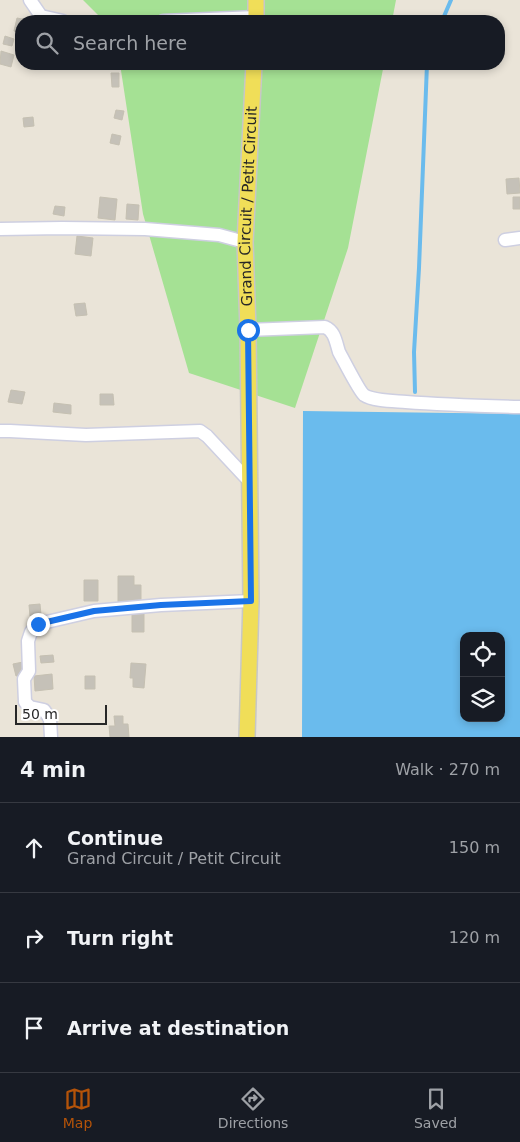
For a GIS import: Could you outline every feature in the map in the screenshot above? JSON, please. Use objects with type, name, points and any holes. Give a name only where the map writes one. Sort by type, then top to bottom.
[{"type":"main road","points":[[256,0],[256,15]]},
{"type":"main road","name":"Grand Circuit / Petit Circuit","points":[[248,737],[251,601],[248,330],[245,242],[254,70]]},
{"type":"street","points":[[30,0],[40,15]]},
{"type":"street","points":[[0,229],[145,229],[219,235],[245,242]]},
{"type":"street","points":[[504,240],[520,238]]},
{"type":"street","points":[[248,330],[325,327],[329,329],[363,394],[371,397],[441,405],[520,407]]},
{"type":"street","points":[[0,431],[86,435],[200,431],[249,481]]},
{"type":"street","points":[[51,737],[50,719],[44,710],[30,707],[25,702],[24,679],[29,671],[28,641],[31,632],[38,624],[94,611],[161,605],[251,601]]},
{"type":"green space","points":[[83,0],[396,0],[393,15],[98,15]]},
{"type":"green space","points":[[121,70],[383,70],[348,248],[295,408],[189,373],[143,214]]},
{"type":"water","points":[[303,411],[520,414],[520,737],[302,737]]},
{"type":"building","points":[[5,36],[14,39],[12,46],[3,44]]},
{"type":"building","points":[[1,51],[14,55],[11,67],[0,64]]},
{"type":"building","points":[[111,73],[119,73],[119,87],[112,87]]},
{"type":"building","points":[[116,110],[124,111],[122,120],[114,118]]},
{"type":"building","points":[[33,117],[34,126],[24,127],[23,118]]},
{"type":"building","points":[[112,134],[121,136],[119,145],[110,143]]},
{"type":"building","points":[[519,178],[520,193],[507,194],[506,179]]},
{"type":"building","points":[[100,197],[117,199],[115,220],[98,218]]},
{"type":"building","points":[[513,197],[520,197],[520,209],[513,209]]},
{"type":"building","points":[[127,204],[139,205],[138,220],[126,219]]},
{"type":"building","points":[[55,206],[65,207],[64,216],[53,214]]},
{"type":"building","points":[[77,236],[93,238],[91,256],[75,254]]},
{"type":"building","points":[[85,303],[87,315],[76,316],[74,304]]},
{"type":"building","points":[[11,390],[25,392],[22,404],[8,402]]},
{"type":"building","points":[[100,394],[113,394],[114,405],[100,405]]},
{"type":"building","points":[[54,403],[71,405],[71,414],[53,412]]},
{"type":"building","points":[[118,576],[134,576],[134,585],[141,585],[141,601],[118,602]]},
{"type":"building","points":[[84,580],[98,580],[98,601],[84,601]]},
{"type":"building","points":[[40,604],[41,615],[30,616],[29,605]]},
{"type":"building","points":[[132,613],[144,613],[144,632],[132,632]]},
{"type":"building","points":[[53,655],[54,662],[41,663],[40,656]]},
{"type":"building","points":[[23,662],[26,674],[16,676],[13,664]]},
{"type":"building","points":[[131,663],[146,664],[144,688],[133,687],[133,678],[130,678]]},
{"type":"building","points":[[52,674],[53,689],[35,691],[34,676]]},
{"type":"building","points":[[85,676],[95,676],[95,689],[85,689]]},
{"type":"building","points":[[114,716],[123,716],[123,724],[128,724],[129,737],[110,737],[109,726],[115,726]]},
{"type":"waterway","points":[[445,15],[451,0]]},
{"type":"waterway","points":[[415,392],[414,352],[427,70]]},
{"type":"route","points":[[38,624],[94,611],[161,605],[251,601],[248,330]]}]
